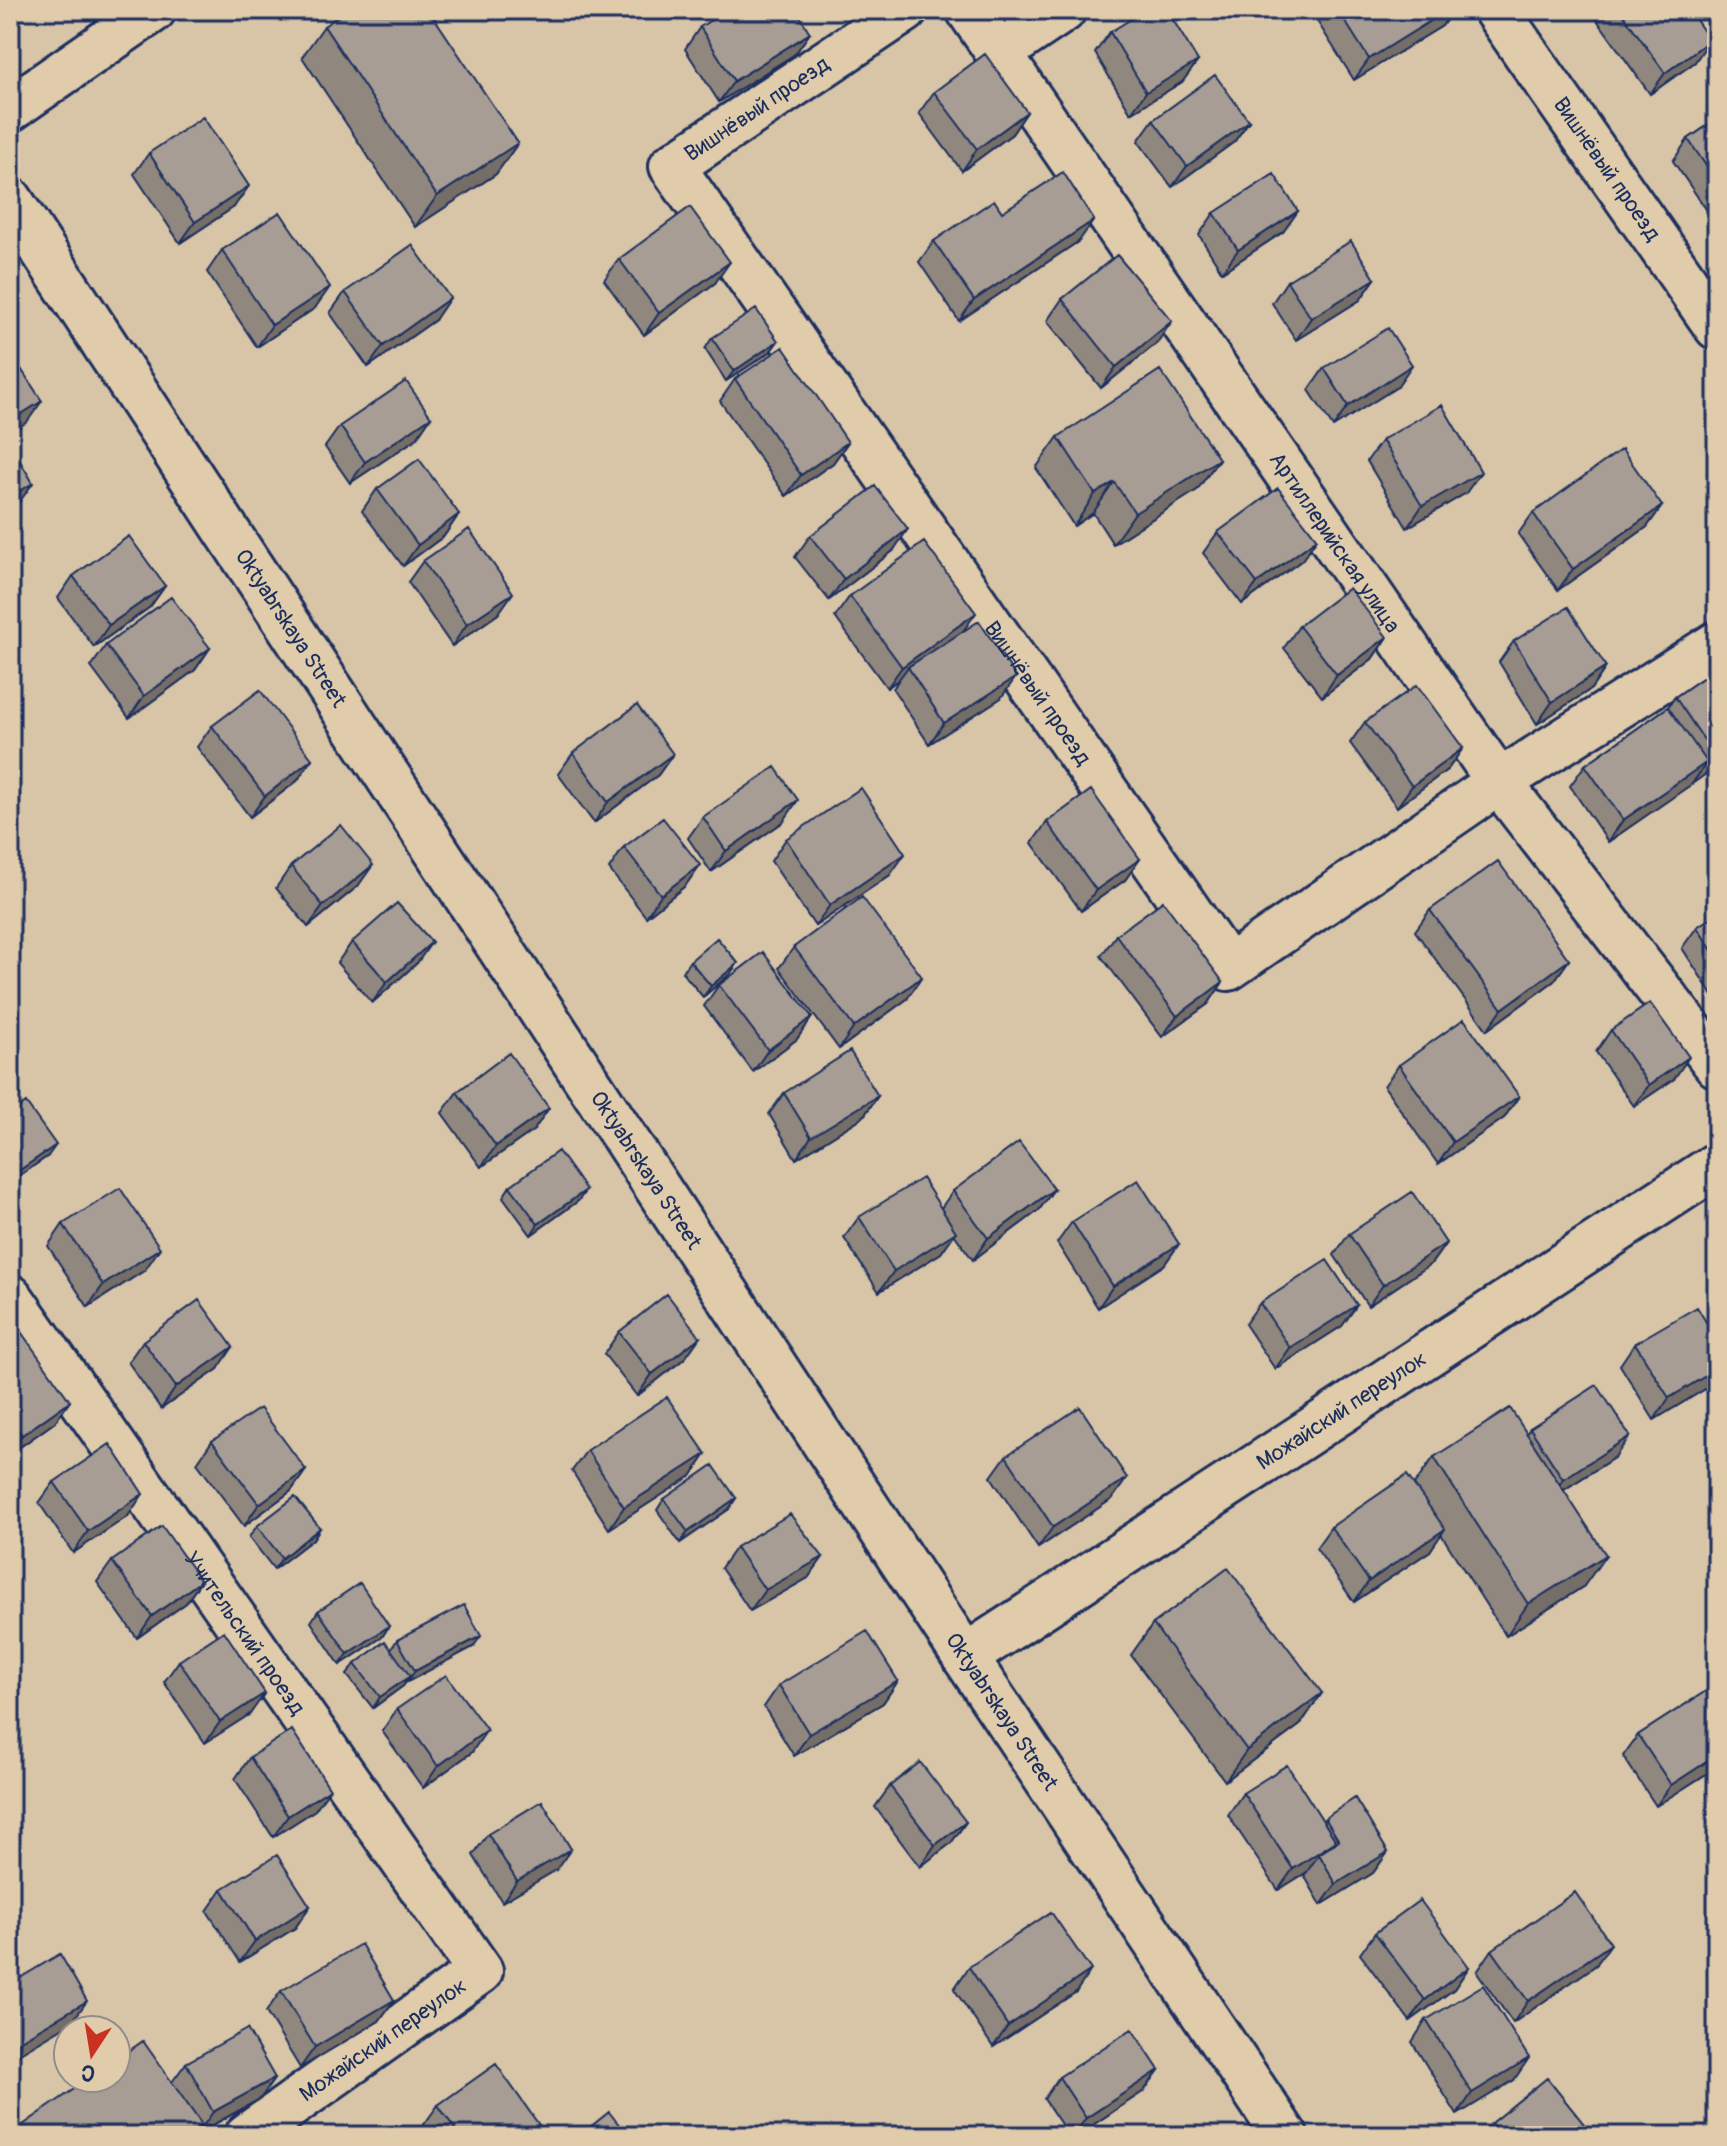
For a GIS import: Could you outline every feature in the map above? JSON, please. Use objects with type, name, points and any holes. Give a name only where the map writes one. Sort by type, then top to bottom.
[{"type":"street","points":[[10,109],[153,10]]},
{"type":"street","name":"Вишнёвый проезд","points":[[905,10],[672,166],[1228,968],[1499,782],[1717,644]]},
{"type":"street","name":"Артиллерийская улица","points":[[969,10],[1499,782],[1717,1065]]},
{"type":"street","points":[[999,53],[1063,10]]},
{"type":"street","name":"Вишнёвый проезд","points":[[1496,10],[1717,327]]},
{"type":"street","name":"Oktyabrskaya Street","points":[[10,200],[965,1657],[1285,2136]]},
{"type":"street","name":"Можайский переулок","points":[[965,1657],[1717,1165]]},
{"type":"street","name":"Учительский проезд","points":[[10,1297],[480,1971]]},
{"type":"street","name":"Можайский переулок","points":[[247,2136],[480,1971]]},
{"type":"building","points":[[348,10],[429,10],[518,143],[437,196],[324,26]]},
{"type":"building","points":[[727,10],[796,10],[810,33],[734,81],[700,27]]},
{"type":"building","points":[[1146,10],[1167,10],[1198,61],[1146,92],[1110,32]]},
{"type":"building","points":[[1338,10],[1448,10],[1369,59]]},
{"type":"building","points":[[1620,10],[1689,10],[1710,40],[1665,73]]},
{"type":"building","points":[[985,54],[1027,112],[977,149],[934,92]]},
{"type":"building","points":[[1215,75],[1249,121],[1187,166],[1153,120]]},
{"type":"building","points":[[203,117],[249,186],[195,222],[149,153]]},
{"type":"building","points":[[1717,119],[1717,182],[1688,139]]},
{"type":"building","points":[[1063,172],[1094,220],[974,300],[934,241],[994,200],[1002,212]]},
{"type":"building","points":[[1274,174],[1298,211],[1238,250],[1214,213]]},
{"type":"building","points":[[690,207],[730,262],[659,313],[619,259]]},
{"type":"building","points":[[280,212],[330,287],[272,325],[222,250]]},
{"type":"building","points":[[1351,241],[1375,279],[1311,318],[1287,281]]},
{"type":"building","points":[[412,245],[450,298],[383,346],[345,292]]},
{"type":"building","points":[[1117,255],[1172,321],[1116,367],[1062,299]]},
{"type":"building","points":[[756,309],[778,341],[734,371],[712,338]]},
{"type":"building","points":[[1388,328],[1412,365],[1348,406],[1324,368]]},
{"type":"building","points":[[783,347],[848,442],[801,475],[735,379]]},
{"type":"building","points":[[10,352],[42,401],[10,421]]},
{"type":"building","points":[[1160,370],[1219,459],[1135,513],[1114,482],[1095,494],[1058,437]]},
{"type":"building","points":[[406,381],[431,417],[365,462],[340,426]]},
{"type":"building","points":[[1442,405],[1481,472],[1422,506],[1382,440]]},
{"type":"building","points":[[10,444],[33,483],[10,497]]},
{"type":"building","points":[[1622,449],[1662,506],[1573,569],[1533,513]]},
{"type":"building","points":[[419,459],[459,514],[418,545],[377,489]]},
{"type":"building","points":[[875,486],[908,529],[844,579],[810,536]]},
{"type":"building","points":[[1278,488],[1317,539],[1257,583],[1218,532]]},
{"type":"building","points":[[469,529],[513,593],[467,624],[423,561]]},
{"type":"building","points":[[129,536],[165,586],[109,625],[73,576]]},
{"type":"building","points":[[924,542],[976,613],[902,667],[850,596]]},
{"type":"building","points":[[1349,588],[1387,637],[1337,675],[1299,626]]},
{"type":"building","points":[[171,597],[210,648],[144,696],[106,645]]},
{"type":"building","points":[[1568,607],[1606,667],[1552,702],[1514,641]]},
{"type":"building","points":[[979,621],[1016,677],[944,723],[908,667]]},
{"type":"building","points":[[1717,668],[1717,750],[1713,753],[1675,697]]},
{"type":"building","points":[[1417,685],[1463,748],[1412,786],[1365,722]]},
{"type":"building","points":[[260,690],[312,759],[265,796],[212,726]]},
{"type":"building","points":[[637,705],[673,754],[608,802],[573,753]]},
{"type":"building","points":[[1668,707],[1707,762],[1623,820],[1585,765]]},
{"type":"building","points":[[775,767],[798,800],[726,851],[703,817]]},
{"type":"building","points":[[861,788],[905,854],[830,905],[786,839]]},
{"type":"building","points":[[1091,790],[1140,859],[1096,890],[1047,822]]},
{"type":"building","points":[[663,818],[700,865],[661,895],[624,847]]},
{"type":"building","points":[[341,825],[373,865],[323,906],[291,866]]},
{"type":"building","points":[[1498,861],[1569,960],[1502,1009],[1430,910]]},
{"type":"building","points":[[862,897],[922,977],[854,1027],[794,947]]},
{"type":"building","points":[[1163,901],[1223,982],[1177,1016],[1116,935]]},
{"type":"building","points":[[397,903],[432,942],[387,982],[352,942]]},
{"type":"building","points":[[1717,914],[1717,958],[1697,927]]},
{"type":"building","points":[[717,938],[738,963],[711,986],[690,961]]},
{"type":"building","points":[[763,952],[812,1017],[768,1050],[719,985]]},
{"type":"building","points":[[1650,1003],[1689,1057],[1649,1085],[1611,1030]]},
{"type":"building","points":[[1464,1019],[1519,1096],[1453,1142],[1399,1065]]},
{"type":"building","points":[[10,1038],[20,1053],[10,1060]]},
{"type":"building","points":[[850,1051],[878,1096],[811,1137],[784,1093]]},
{"type":"building","points":[[509,1053],[549,1108],[496,1146],[457,1092]]},
{"type":"building","points":[[26,1103],[56,1145],[17,1172],[10,1162],[10,1114]]},
{"type":"building","points":[[1019,1142],[1054,1189],[988,1238],[953,1191]]},
{"type":"building","points":[[558,1151],[586,1190],[538,1224],[510,1186]]},
{"type":"building","points":[[922,1178],[956,1232],[894,1271],[859,1217]]},
{"type":"building","points":[[1138,1180],[1179,1244],[1113,1286],[1072,1222]]},
{"type":"building","points":[[120,1188],[160,1248],[103,1285],[63,1224]]},
{"type":"building","points":[[1412,1192],[1446,1243],[1383,1285],[1349,1234]]},
{"type":"building","points":[[1327,1260],[1357,1305],[1290,1348],[1260,1303]]},
{"type":"building","points":[[667,1294],[700,1337],[652,1374],[619,1332]]},
{"type":"building","points":[[199,1300],[233,1347],[176,1387],[143,1341]]},
{"type":"building","points":[[1697,1307],[1717,1340],[1717,1369],[1669,1398],[1635,1343]]},
{"type":"building","points":[[19,1329],[70,1401],[22,1435],[10,1418],[10,1335]]},
{"type":"building","points":[[1597,1385],[1630,1436],[1563,1479],[1530,1428]]},
{"type":"building","points":[[667,1397],[706,1454],[624,1507],[587,1450]]},
{"type":"building","points":[[1080,1407],[1127,1478],[1053,1527],[1006,1456]]},
{"type":"building","points":[[260,1408],[306,1470],[259,1504],[212,1441]]},
{"type":"building","points":[[1510,1408],[1606,1555],[1528,1604],[1434,1457]]},
{"type":"building","points":[[110,1444],[143,1494],[88,1531],[54,1482]]},
{"type":"building","points":[[713,1465],[736,1498],[688,1532],[664,1499]]},
{"type":"building","points":[[1407,1475],[1445,1529],[1369,1581],[1331,1527]]},
{"type":"building","points":[[295,1497],[320,1528],[282,1558],[257,1526]]},
{"type":"building","points":[[790,1514],[823,1557],[765,1590],[736,1547]]},
{"type":"building","points":[[162,1526],[201,1581],[152,1616],[112,1561]]},
{"type":"building","points":[[1228,1568],[1322,1693],[1247,1750],[1153,1624]]},
{"type":"building","points":[[360,1583],[389,1626],[348,1654],[318,1611]]},
{"type":"building","points":[[464,1605],[481,1636],[415,1671],[397,1640]]},
{"type":"building","points":[[224,1631],[265,1693],[220,1722],[179,1661]]},
{"type":"building","points":[[867,1631],[898,1681],[809,1734],[779,1685]]},
{"type":"building","points":[[385,1641],[410,1676],[380,1697],[355,1664]]},
{"type":"building","points":[[446,1675],[487,1730],[438,1766],[397,1709]]},
{"type":"building","points":[[1717,1684],[1717,1755],[1671,1785],[1638,1735]]},
{"type":"building","points":[[292,1730],[330,1789],[288,1816],[250,1757]]},
{"type":"building","points":[[920,1762],[966,1822],[935,1845],[890,1786]]},
{"type":"building","points":[[1287,1765],[1336,1841],[1293,1869],[1243,1793]]},
{"type":"building","points":[[1355,1798],[1388,1852],[1336,1884],[1319,1854],[1339,1841],[1325,1818]]},
{"type":"building","points":[[542,1801],[571,1849],[517,1881],[488,1834]]},
{"type":"building","points":[[277,1855],[310,1906],[255,1941],[222,1889]]},
{"type":"building","points":[[1575,1892],[1611,1944],[1528,2001],[1492,1950]]},
{"type":"building","points":[[1420,1900],[1469,1967],[1425,2000],[1375,1933]]},
{"type":"building","points":[[1051,1912],[1091,1970],[1008,2026],[969,1967]]},
{"type":"building","points":[[361,1944],[394,2000],[315,2047],[281,1991]]},
{"type":"building","points":[[60,1954],[87,2001],[65,2014],[52,2014],[52,2021],[10,2046],[10,1984]]},
{"type":"building","points":[[1483,1985],[1529,2058],[1472,2093],[1426,2020]]},
{"type":"building","points":[[247,2029],[275,2078],[213,2112],[186,2063]]},
{"type":"building","points":[[1132,2029],[1159,2070],[1086,2118],[1059,2077]]},
{"type":"building","points":[[143,2041],[202,2125],[186,2136],[10,2136],[67,2094],[132,2094],[132,2049]]},
{"type":"building","points":[[496,2064],[539,2125],[523,2136],[460,2136],[438,2105]]},
{"type":"building","points":[[1547,2078],[1588,2129],[1579,2136],[1502,2136],[1491,2123]]},
{"type":"building","points":[[609,2112],[628,2136],[579,2136]]}]
